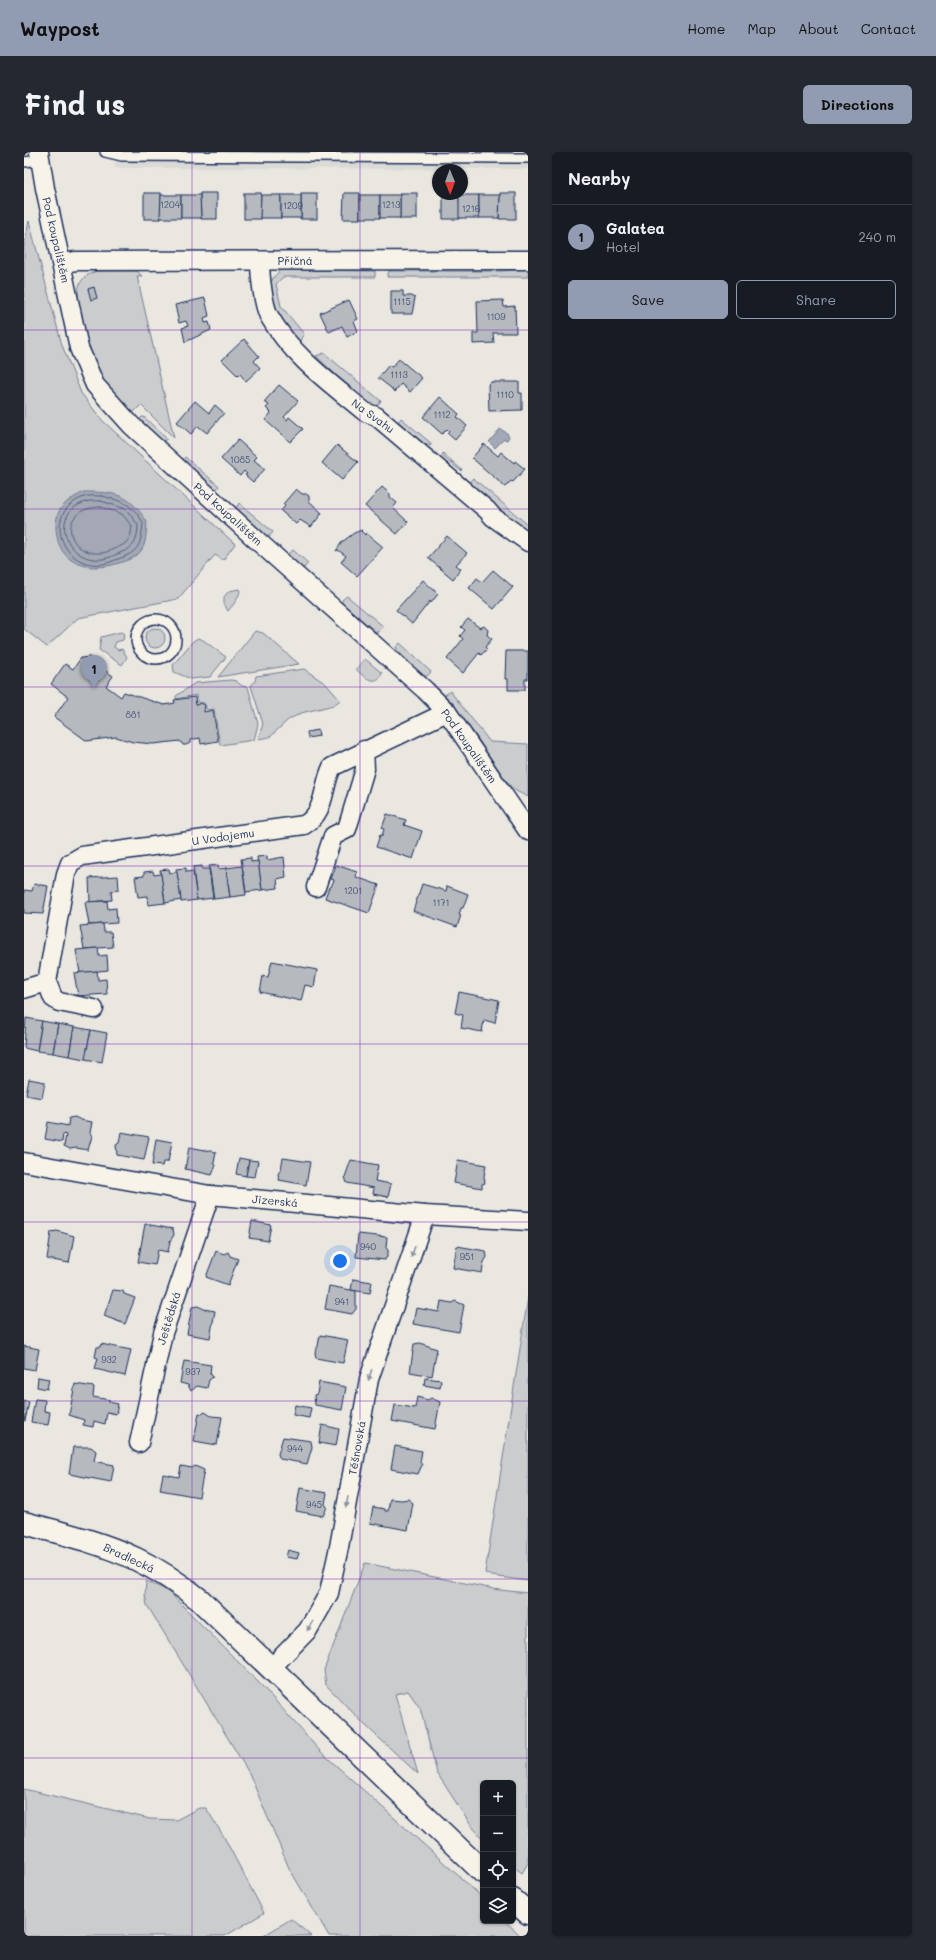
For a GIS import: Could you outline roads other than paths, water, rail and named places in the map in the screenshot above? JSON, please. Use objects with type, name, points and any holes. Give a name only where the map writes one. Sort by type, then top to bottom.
[{"type":"street","name":"Pod koupalištěm","points":[[35,158],[45,188],[79,348],[95,386],[131,425],[261,544],[425,690],[447,712],[525,822]]},
{"type":"street","name":"Příčná","points":[[62,263],[76,261],[260,262],[528,260]]},
{"type":"street","name":"Na Svahu","points":[[260,262],[260,278],[268,315],[298,354],[364,412],[376,416],[487,510],[493,517],[528,542]]},
{"type":"street","name":"U Vodojemu","points":[[46,982],[66,874],[70,863],[82,856],[304,825],[316,817],[320,811],[328,775],[332,767],[364,750],[447,712]]},
{"type":"street","points":[[316,887],[333,836],[347,829],[365,769],[364,750]]},
{"type":"street","points":[[24,989],[46,982],[53,998],[59,1002],[94,1008]]},
{"type":"street","name":"Jizerská","points":[[24,1162],[210,1195],[425,1215],[528,1221]]},
{"type":"street","name":"Ještědská","points":[[139,1443],[163,1333],[210,1195]]},
{"type":"street","name":"Těšnovská","points":[[271,1668],[308,1630],[329,1593],[339,1547],[369,1379],[425,1215]]},
{"type":"street","name":"Bradlecká","points":[[24,1524],[106,1546],[134,1558],[180,1585],[221,1619],[480,1869]]},
{"type":"street","points":[[516,1903],[528,1913]]},
{"type":"lane","points":[[105,152],[122,156],[528,158]]},
{"type":"lane","points":[[152,618],[160,618],[172,626],[177,640],[175,647],[165,658],[150,658],[143,654],[138,648],[136,634],[145,622],[152,618]]},
{"type":"water","points":[[500,429],[507,433],[509,437],[507,440],[504,439],[495,448],[489,442]]},
{"type":"water","points":[[83,492],[113,494],[120,496],[134,505],[147,522],[145,541],[138,554],[125,561],[108,566],[97,567],[77,563],[62,551],[58,541],[56,529],[60,509],[71,499]]},
{"type":"place","name":"Galatea","points":[[94,688]]}]
